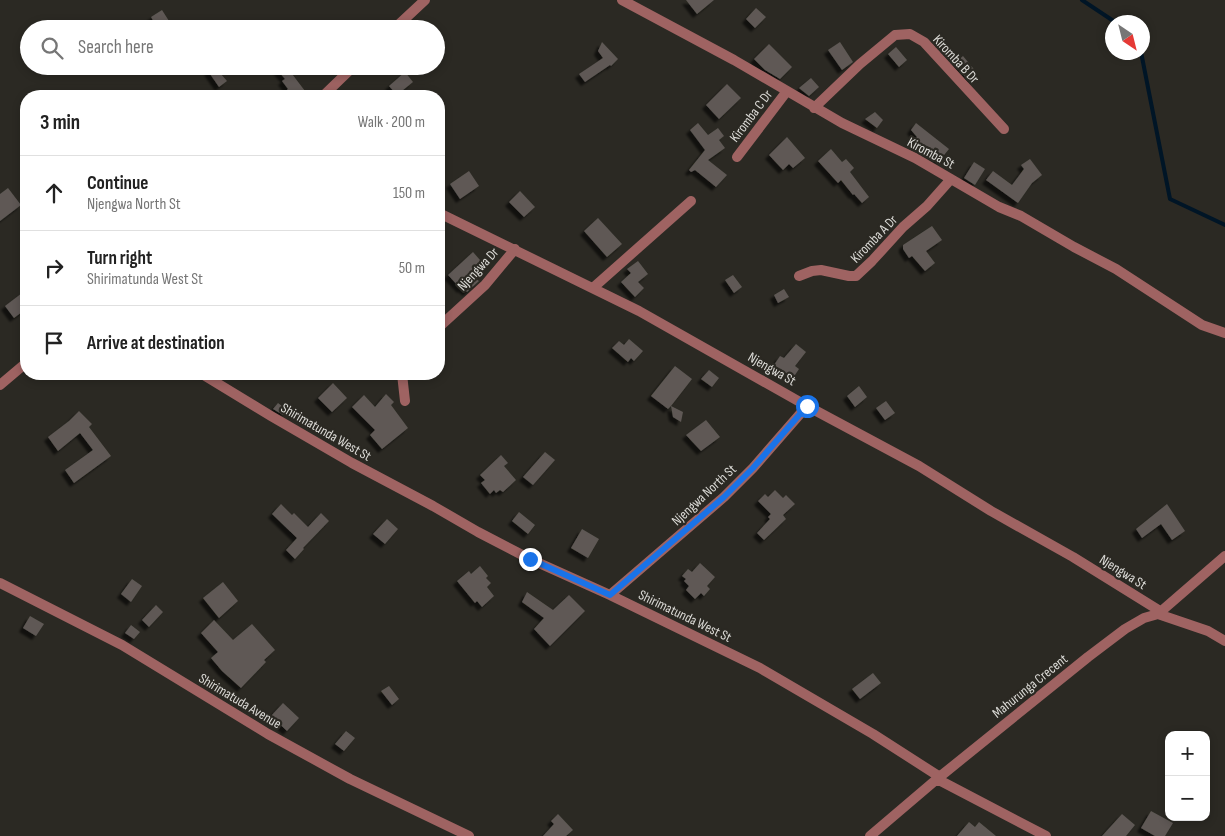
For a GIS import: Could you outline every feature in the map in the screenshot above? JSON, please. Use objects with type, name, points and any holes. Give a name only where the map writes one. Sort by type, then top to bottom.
[{"type":"street","points":[[404,20],[425,0]]},
{"type":"street","name":"Kiromba St","points":[[622,0],[734,60],[814,108],[882,144],[915,158],[999,207],[1021,216],[1116,269],[1202,324],[1225,333]]},
{"type":"street","name":"Kiromba B Dr","points":[[814,108],[860,64],[895,35],[910,34],[924,42],[1004,129]]},
{"type":"street","points":[[329,90],[345,75]]},
{"type":"street","name":"Kiromba C Dr","points":[[737,157],[787,92]]},
{"type":"street","name":"Kiromba A Dr","points":[[800,276],[812,271],[821,270],[856,276],[862,272],[902,227],[927,206],[951,179]]},
{"type":"street","points":[[594,288],[691,200]]},
{"type":"street","name":"Njengwa St","points":[[445,216],[594,288],[740,366],[807,406],[919,466],[991,511],[1073,557],[1159,612]]},
{"type":"street","name":"Njengwa Dr","points":[[445,322],[485,285],[515,249]]},
{"type":"street","points":[[0,385],[20,368]]},
{"type":"street","name":"Shirimatunda West St","points":[[212,380],[344,459],[478,532],[530,559],[610,595],[760,668],[873,734],[939,778],[1046,836]]},
{"type":"street","points":[[403,380],[405,401]]},
{"type":"street","name":"Njengwa North St","points":[[610,595],[724,497],[753,468],[807,406]]},
{"type":"street","name":"Mahurunga Crecent","points":[[870,836],[1088,657],[1125,629],[1159,612],[1225,556]]},
{"type":"street","name":"Shirimatuda Avenue","points":[[0,583],[122,644],[268,734],[326,766],[469,836]]},
{"type":"street","points":[[1159,612],[1208,631],[1225,640]]},
{"type":"building","points":[[686,0],[714,0],[697,14]]},
{"type":"building","points":[[756,8],[766,17],[755,28],[746,19]]},
{"type":"building","points":[[162,10],[168,20],[153,20],[151,17]]},
{"type":"building","points":[[602,42],[618,59],[611,66],[585,82],[579,74],[603,58],[598,51]]},
{"type":"building","points":[[840,42],[853,62],[842,70],[828,50]]},
{"type":"building","points":[[769,44],[792,67],[780,79],[765,70],[754,59]]},
{"type":"building","points":[[896,47],[907,60],[899,67],[888,54]]},
{"type":"building","points":[[963,56],[977,73],[969,81],[954,64]]},
{"type":"building","points":[[211,75],[222,75],[227,81],[219,87]]},
{"type":"building","points":[[282,75],[293,75],[304,90],[287,90],[288,89],[282,81],[285,79]]},
{"type":"building","points":[[402,75],[407,75],[413,82],[403,90],[393,90],[389,86]]},
{"type":"building","points":[[811,78],[819,87],[809,96],[799,88]]},
{"type":"building","points":[[727,84],[741,98],[719,119],[706,105]]},
{"type":"building","points":[[875,112],[883,120],[877,128],[865,119]]},
{"type":"building","points":[[698,123],[708,135],[718,128],[724,136],[719,140],[725,148],[708,160],[727,175],[716,187],[695,170],[691,172],[689,170],[705,150],[690,130]]},
{"type":"building","points":[[916,123],[949,149],[940,160],[915,139],[917,137],[911,130]]},
{"type":"building","points":[[787,137],[805,158],[793,168],[789,164],[783,170],[769,155]]},
{"type":"building","points":[[831,149],[842,162],[846,159],[854,168],[850,172],[869,197],[862,203],[841,180],[838,183],[818,161]]},
{"type":"building","points":[[1030,159],[1042,175],[1032,183],[1018,203],[986,180],[993,171],[1012,185],[1024,169],[1021,165]]},
{"type":"building","points":[[974,162],[985,169],[975,185],[964,178]]},
{"type":"building","points":[[469,171],[479,186],[460,199],[450,184]]},
{"type":"building","points":[[8,188],[20,206],[0,221],[0,194]]},
{"type":"building","points":[[520,191],[535,207],[524,217],[509,202]]},
{"type":"building","points":[[598,218],[622,244],[607,257],[584,231]]},
{"type":"building","points":[[932,226],[942,240],[926,251],[935,263],[925,271],[912,256],[909,258],[903,249],[903,245]]},
{"type":"building","points":[[473,252],[487,268],[476,279],[479,281],[467,292],[461,289],[448,275]]},
{"type":"building","points":[[638,261],[648,274],[638,282],[644,288],[635,297],[621,282],[631,273],[627,269]]},
{"type":"building","points":[[733,275],[742,287],[734,293],[725,280]]},
{"type":"building","points":[[784,289],[789,297],[778,303],[774,295]]},
{"type":"building","points":[[20,295],[20,314],[14,318],[5,306]]},
{"type":"building","points":[[629,339],[643,351],[634,361],[631,358],[628,362],[612,348],[619,341],[624,345]]},
{"type":"building","points":[[796,344],[806,352],[795,366],[799,369],[793,378],[774,365],[780,356],[784,358]]},
{"type":"building","points":[[675,366],[692,379],[668,409],[651,396]]},
{"type":"building","points":[[709,370],[719,378],[712,387],[701,379]]},
{"type":"building","points":[[333,383],[347,398],[332,412],[318,398]]},
{"type":"building","points":[[859,386],[867,397],[855,407],[847,396]]},
{"type":"building","points":[[386,394],[394,402],[391,405],[408,428],[382,449],[370,435],[375,430],[352,407],[364,395],[375,407]]},
{"type":"building","points":[[886,401],[895,413],[885,420],[876,408]]},
{"type":"building","points":[[278,403],[287,410],[283,415],[273,409]]},
{"type":"building","points":[[671,406],[683,412],[681,422],[673,417]]},
{"type":"building","points":[[79,411],[92,424],[89,427],[111,456],[74,483],[65,470],[93,450],[80,433],[58,451],[48,437]]},
{"type":"building","points":[[706,420],[720,437],[701,451],[686,435]]},
{"type":"building","points":[[545,452],[555,460],[533,485],[523,477]]},
{"type":"building","points":[[501,455],[508,463],[504,466],[516,480],[503,492],[500,490],[496,493],[494,490],[490,494],[481,483],[485,480],[480,475]]},
{"type":"building","points":[[775,490],[783,498],[786,495],[795,504],[783,515],[786,519],[764,540],[757,533],[770,519],[768,517],[771,514],[758,501],[765,494],[768,497]]},
{"type":"building","points":[[281,504],[292,515],[294,513],[308,527],[321,513],[329,521],[295,559],[286,550],[297,538],[272,514]]},
{"type":"building","points":[[1167,504],[1185,531],[1172,540],[1161,524],[1142,538],[1136,529]]},
{"type":"building","points":[[519,512],[535,525],[528,534],[512,521]]},
{"type":"building","points":[[387,519],[398,529],[385,544],[373,534]]},
{"type":"building","points":[[582,529],[599,539],[588,558],[571,548]]},
{"type":"building","points":[[700,563],[715,577],[707,586],[710,589],[704,596],[701,593],[695,599],[686,590],[689,586],[684,581],[686,579],[682,576],[688,569],[692,572]]},
{"type":"building","points":[[480,566],[488,576],[486,578],[491,583],[487,587],[494,596],[482,607],[477,601],[475,603],[457,581],[469,571],[471,574]]},
{"type":"building","points":[[132,579],[142,586],[131,602],[121,594]]},
{"type":"building","points":[[223,582],[238,601],[219,618],[203,598]]},
{"type":"building","points":[[527,592],[553,610],[569,595],[585,611],[550,646],[534,629],[544,618],[522,602]]},
{"type":"building","points":[[156,605],[163,612],[149,627],[142,620]]},
{"type":"building","points":[[30,616],[44,624],[36,636],[23,628]]},
{"type":"building","points":[[214,620],[233,640],[252,624],[275,650],[264,660],[266,662],[241,688],[211,658],[218,652],[201,633]]},
{"type":"building","points":[[131,625],[140,632],[134,639],[125,633]]},
{"type":"building","points":[[873,673],[881,683],[860,699],[852,689]]},
{"type":"building","points":[[389,686],[399,699],[392,705],[381,691]]},
{"type":"building","points":[[283,703],[299,718],[287,731],[271,716]]},
{"type":"building","points":[[346,731],[355,738],[344,751],[335,744]]},
{"type":"building","points":[[1151,811],[1165,819],[1165,821],[1173,823],[1165,836],[1155,836],[1141,828]]},
{"type":"building","points":[[558,814],[573,830],[566,836],[543,836],[554,824],[551,821]]},
{"type":"building","points":[[1122,814],[1135,825],[1126,836],[1102,836]]},
{"type":"building","points":[[969,822],[975,827],[979,822],[996,836],[957,836]]},
{"type":"waterway","points":[[1082,0],[1105,15]]},
{"type":"waterway","points":[[1143,60],[1170,199],[1225,225]]},
{"type":"route","points":[[530,559],[610,595],[724,497],[753,468],[807,406]]}]
